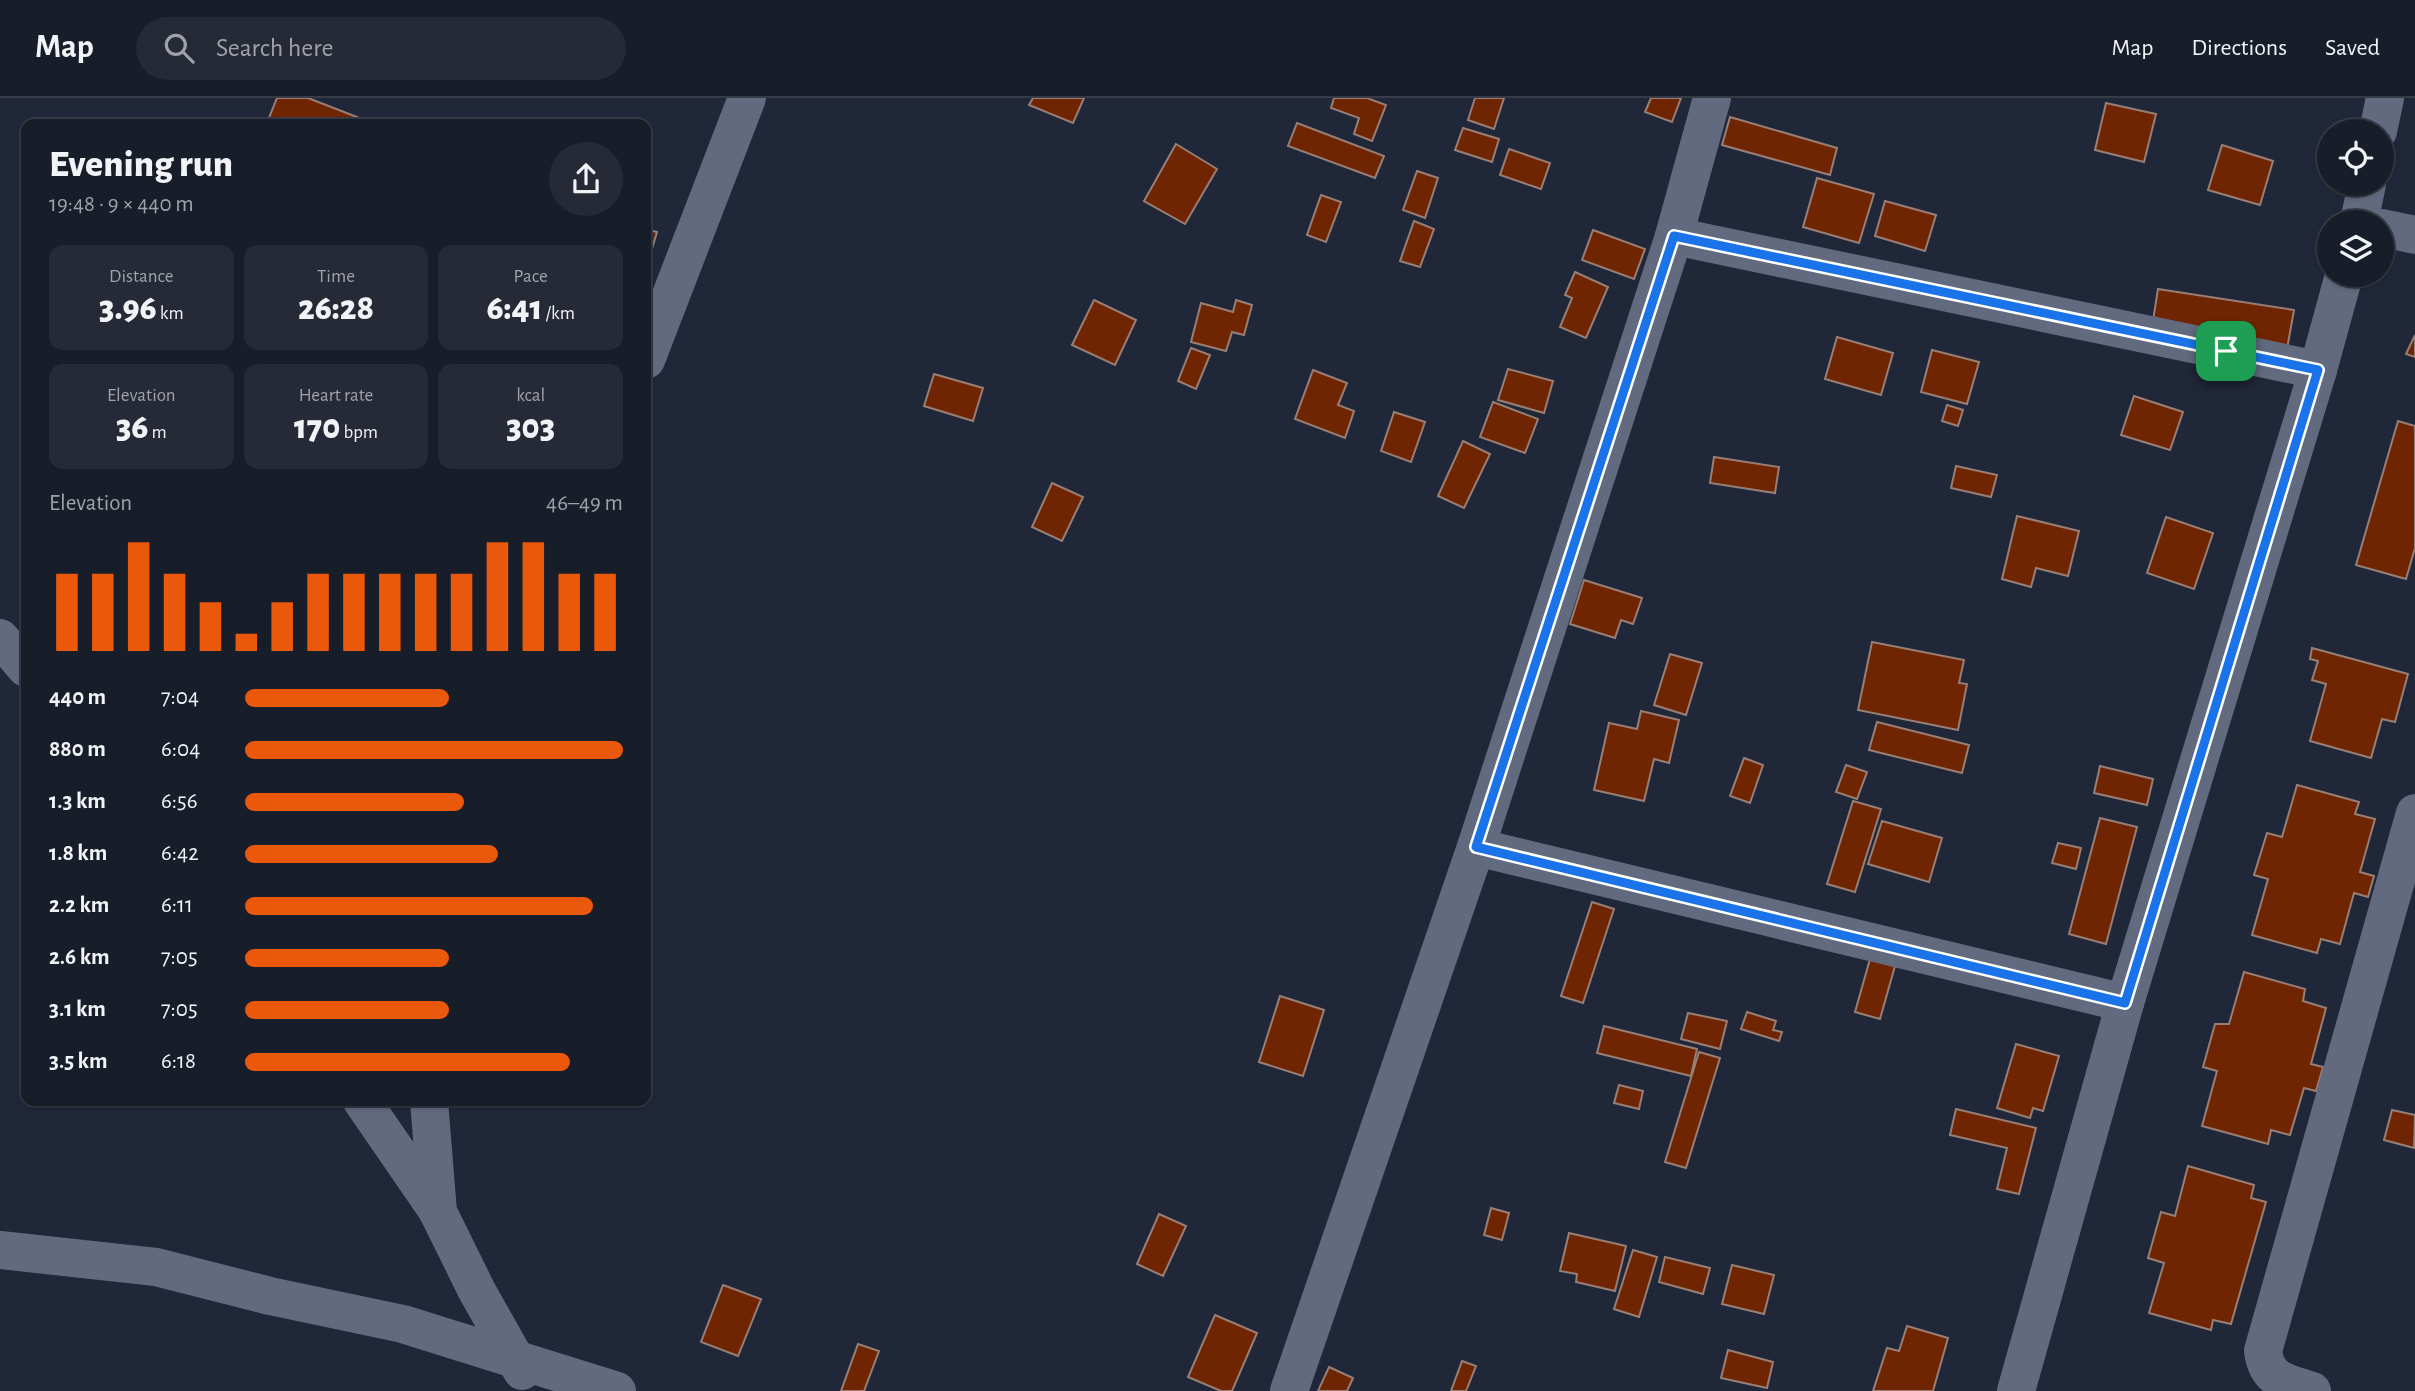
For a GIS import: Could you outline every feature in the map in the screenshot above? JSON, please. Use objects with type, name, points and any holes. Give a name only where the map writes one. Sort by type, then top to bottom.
[{"type":"street","points":[[651,347],[747,98]]},
{"type":"street","points":[[1289,1391],[1476,847],[1674,236],[1712,98]]},
{"type":"street","points":[[2381,119],[2385,98]]},
{"type":"street","points":[[2394,231],[2415,235]]},
{"type":"street","points":[[1674,236],[2318,370]]},
{"type":"street","points":[[2016,1391],[2125,1003],[2318,370],[2341,287]]},
{"type":"street","points":[[0,638],[21,662]]},
{"type":"street","points":[[2312,1391],[2272,1375],[2266,1369],[2263,1351],[2415,813]]},
{"type":"street","points":[[1476,847],[2125,1003]]},
{"type":"street","points":[[365,1106],[438,1212],[477,1291],[524,1375]]},
{"type":"street","points":[[429,1106],[438,1212]]},
{"type":"street","points":[[0,1250],[156,1267],[271,1296],[403,1324],[524,1375],[617,1391]]},
{"type":"building","points":[[277,98],[308,98],[362,119],[272,119],[269,118]]},
{"type":"building","points":[[1033,98],[1084,98],[1073,123],[1029,105]]},
{"type":"building","points":[[1334,98],[1367,98],[1386,105],[1372,141],[1354,134],[1359,118],[1331,108]]},
{"type":"building","points":[[1475,98],[1504,98],[1494,129],[1468,120]]},
{"type":"building","points":[[1651,98],[1681,98],[1672,122],[1645,112]]},
{"type":"building","points":[[2106,103],[2156,114],[2144,162],[2095,150]]},
{"type":"building","points":[[1730,117],[1837,148],[1830,175],[1722,145]]},
{"type":"building","points":[[1297,123],[1384,156],[1375,178],[1288,146]]},
{"type":"building","points":[[1463,128],[1499,139],[1492,162],[1455,150]]},
{"type":"building","points":[[1176,144],[1217,169],[1185,224],[1144,201]]},
{"type":"building","points":[[2222,145],[2273,161],[2260,205],[2208,190]]},
{"type":"building","points":[[1509,149],[1550,163],[1541,189],[1500,175]]},
{"type":"building","points":[[1417,171],[1438,178],[1425,218],[1403,210]]},
{"type":"building","points":[[1817,178],[1874,194],[1859,243],[1803,227]]},
{"type":"building","points":[[1321,195],[1341,202],[1326,242],[1307,235]]},
{"type":"building","points":[[1885,201],[1936,215],[1925,251],[1875,236]]},
{"type":"building","points":[[1414,221],[1434,229],[1420,267],[1400,261]]},
{"type":"building","points":[[651,230],[657,232],[651,252]]},
{"type":"building","points":[[1593,230],[1645,249],[1634,279],[1582,260]]},
{"type":"building","points":[[1575,272],[1608,287],[1586,338],[1560,327],[1572,298],[1565,295]]},
{"type":"building","points":[[2158,289],[2294,310],[2287,349],[2152,327]]},
{"type":"building","points":[[1094,300],[1136,320],[1115,365],[1072,345]]},
{"type":"building","points":[[1236,300],[1252,305],[1244,335],[1232,332],[1226,351],[1191,342],[1201,303],[1233,312]]},
{"type":"building","points":[[2415,335],[2415,357],[2406,354]]},
{"type":"building","points":[[1837,337],[1893,353],[1881,395],[1825,379]]},
{"type":"building","points":[[1191,348],[1210,355],[1196,389],[1178,381]]},
{"type":"building","points":[[1932,350],[1979,362],[1967,404],[1921,392]]},
{"type":"building","points":[[1508,369],[1553,381],[1544,413],[1498,400]]},
{"type":"building","points":[[1313,370],[1347,383],[1338,405],[1354,411],[1345,438],[1295,419]]},
{"type":"building","points":[[934,374],[983,388],[973,421],[924,406]]},
{"type":"building","points":[[2134,396],[2183,412],[2170,450],[2121,435]]},
{"type":"building","points":[[1493,402],[1538,419],[1525,453],[1480,437]]},
{"type":"building","points":[[1947,405],[1963,410],[1958,426],[1942,421]]},
{"type":"building","points":[[1394,412],[1425,422],[1411,462],[1381,451]]},
{"type":"building","points":[[2398,421],[2415,426],[2415,548],[2406,579],[2356,565]]},
{"type":"building","points":[[1463,441],[1490,454],[1464,508],[1438,496]]},
{"type":"building","points":[[1714,457],[1779,467],[1775,493],[1710,483]]},
{"type":"building","points":[[1956,466],[1997,475],[1991,497],[1951,488]]},
{"type":"building","points":[[1052,483],[1083,497],[1062,541],[1032,527]]},
{"type":"building","points":[[2017,516],[2079,531],[2068,576],[2036,568],[2031,587],[2002,579]]},
{"type":"building","points":[[2166,517],[2213,533],[2194,589],[2147,573]]},
{"type":"building","points":[[1584,580],[1642,598],[1633,624],[1621,620],[1615,638],[1570,624]]},
{"type":"building","points":[[1872,642],[1964,660],[1959,683],[1967,684],[1958,730],[1858,710]]},
{"type":"building","points":[[2312,648],[2408,674],[2395,722],[2382,719],[2371,758],[2310,741],[2326,684],[2312,680],[2318,661],[2310,659]]},
{"type":"building","points":[[1670,654],[1702,663],[1686,715],[1654,705]]},
{"type":"building","points":[[1641,711],[1679,720],[1669,763],[1654,759],[1644,801],[1594,790],[1609,723],[1637,729]]},
{"type":"building","points":[[1877,722],[1969,745],[1962,773],[1869,750]]},
{"type":"building","points":[[1744,758],[1763,765],[1750,803],[1730,796]]},
{"type":"building","points":[[1846,765],[1867,772],[1857,799],[1836,792]]},
{"type":"building","points":[[2100,766],[2153,779],[2147,805],[2094,793]]},
{"type":"building","points":[[2297,785],[2359,802],[2355,814],[2375,819],[2360,872],[2374,876],[2368,897],[2354,893],[2340,944],[2321,939],[2317,953],[2252,935],[2268,879],[2254,875],[2267,833],[2282,837]]},
{"type":"building","points":[[1853,801],[1881,809],[1855,892],[1827,884]]},
{"type":"building","points":[[2100,818],[2137,827],[2106,944],[2069,934]]},
{"type":"building","points":[[1882,821],[1942,838],[1929,882],[1868,864]]},
{"type":"building","points":[[2058,843],[2081,848],[2076,869],[2052,863]]},
{"type":"building","points":[[1592,902],[1614,909],[1583,1003],[1561,996]]},
{"type":"building","points":[[1870,959],[1895,966],[1880,1019],[1855,1012]]},
{"type":"building","points":[[2244,972],[2305,989],[2303,1001],[2326,1008],[2311,1064],[2323,1067],[2316,1091],[2304,1088],[2290,1135],[2271,1130],[2268,1144],[2202,1126],[2217,1071],[2203,1067],[2215,1024],[2229,1024]]},
{"type":"building","points":[[1280,996],[1324,1010],[1303,1076],[1259,1062]]},
{"type":"building","points":[[1747,1012],[1776,1021],[1773,1030],[1782,1032],[1779,1041],[1741,1029]]},
{"type":"building","points":[[1688,1013],[1727,1021],[1720,1049],[1681,1039]]},
{"type":"building","points":[[1604,1026],[1697,1049],[1691,1076],[1597,1053]]},
{"type":"building","points":[[2016,1044],[2059,1056],[2043,1111],[2033,1108],[2030,1118],[1997,1108]]},
{"type":"building","points":[[1699,1052],[1720,1058],[1686,1168],[1665,1162]]},
{"type":"building","points":[[1619,1085],[1643,1091],[1639,1109],[1614,1103]]},
{"type":"building","points":[[1956,1109],[2036,1128],[2019,1194],[1997,1189],[2007,1148],[1950,1135]]},
{"type":"building","points":[[2392,1110],[2415,1115],[2414,1148],[2384,1140]]},
{"type":"building","points":[[2188,1166],[2254,1185],[2251,1198],[2266,1202],[2231,1324],[2213,1320],[2211,1330],[2149,1313],[2164,1263],[2148,1258],[2161,1212],[2175,1216]]},
{"type":"building","points":[[1491,1208],[1509,1213],[1502,1240],[1484,1235]]},
{"type":"building","points":[[1159,1214],[1186,1226],[1163,1276],[1137,1264]]},
{"type":"building","points":[[1569,1233],[1626,1246],[1615,1291],[1576,1282],[1577,1274],[1560,1271]]},
{"type":"building","points":[[1633,1250],[1657,1257],[1639,1317],[1614,1309]]},
{"type":"building","points":[[1665,1257],[1710,1268],[1703,1294],[1659,1282]]},
{"type":"building","points":[[1732,1265],[1774,1275],[1764,1314],[1722,1304]]},
{"type":"building","points":[[723,1285],[761,1299],[738,1356],[701,1342]]},
{"type":"building","points":[[1215,1315],[1257,1333],[1232,1391],[1221,1391],[1188,1377]]},
{"type":"building","points":[[1907,1326],[1948,1338],[1933,1391],[1873,1391],[1887,1348],[1899,1351]]},
{"type":"building","points":[[858,1344],[879,1351],[864,1391],[841,1391]]},
{"type":"building","points":[[1728,1350],[1773,1362],[1767,1388],[1721,1378]]},
{"type":"building","points":[[1462,1361],[1476,1366],[1466,1391],[1451,1391]]},
{"type":"building","points":[[1329,1367],[1353,1378],[1347,1391],[1318,1391]]},
{"type":"route","points":[[1674,236],[2226,351],[2318,370],[2125,1003],[1476,847],[1674,236]]}]
